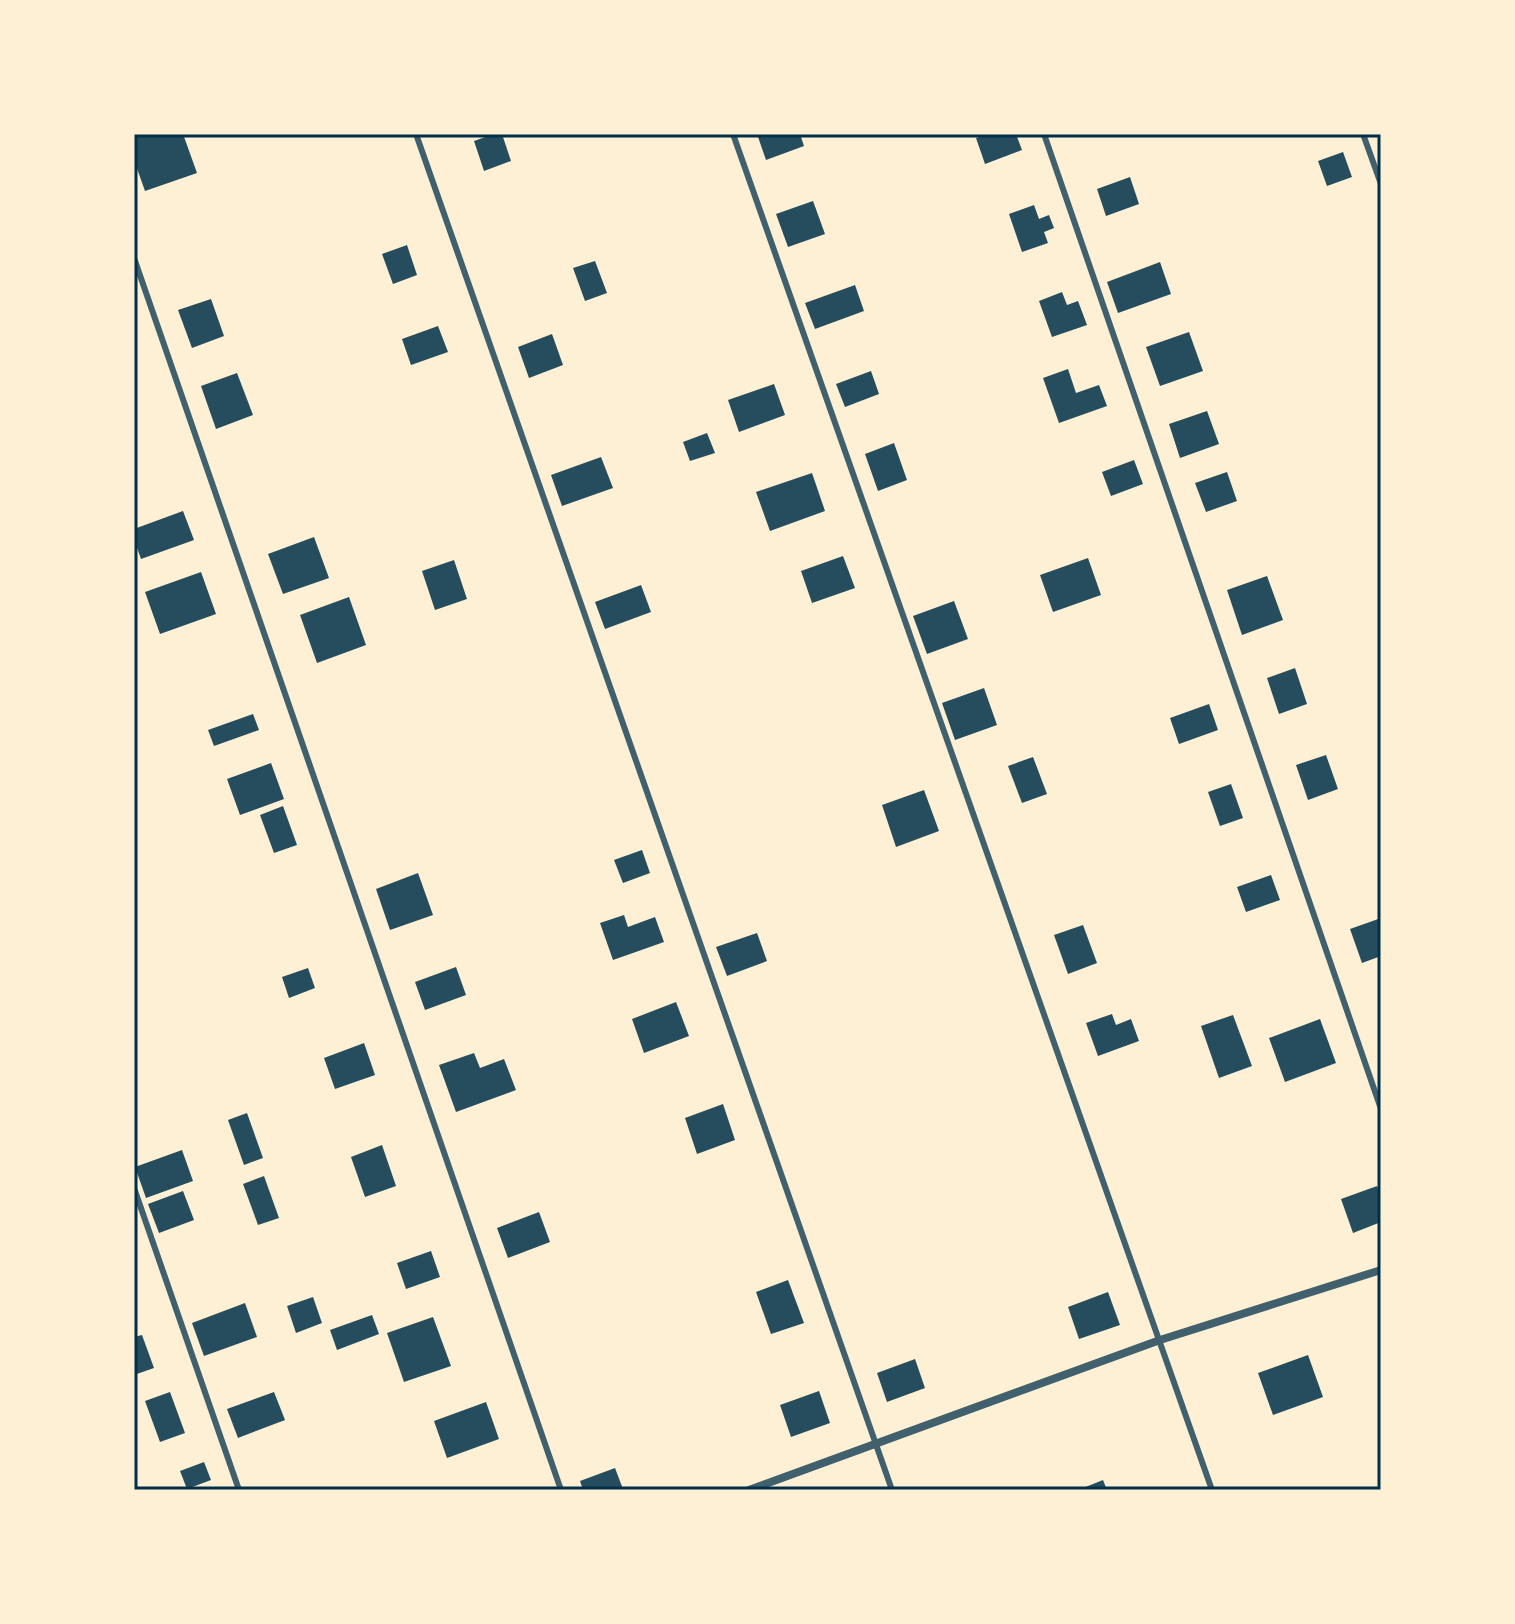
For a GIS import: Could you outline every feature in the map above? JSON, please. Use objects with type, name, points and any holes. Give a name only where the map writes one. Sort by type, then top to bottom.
[{"type":"street","points":[[749,1490],[1160,1340],[1381,1270]]},
{"type":"lane","points":[[416,134],[892,1490]]},
{"type":"lane","points":[[733,134],[1212,1490]]},
{"type":"lane","points":[[1044,134],[1381,1109]]},
{"type":"lane","points":[[1363,134],[1381,184]]},
{"type":"lane","points":[[134,258],[561,1490]]},
{"type":"lane","points":[[134,1188],[239,1490]]},
{"type":"building","points":[[144,134],[183,134],[197,173],[145,191],[134,160],[134,138]]},
{"type":"building","points":[[502,134],[511,161],[484,171],[474,141]]},
{"type":"building","points":[[757,134],[800,134],[804,146],[766,160]]},
{"type":"building","points":[[988,134],[1016,134],[1022,150],[985,164],[976,138]]},
{"type":"building","points":[[1343,152],[1352,177],[1327,186],[1318,161]]},
{"type":"building","points":[[1130,177],[1139,204],[1106,216],[1097,189]]},
{"type":"building","points":[[813,201],[825,234],[788,247],[776,214]]},
{"type":"building","points":[[1034,205],[1039,219],[1049,215],[1054,228],[1044,232],[1048,243],[1022,252],[1009,214]]},
{"type":"building","points":[[407,245],[417,275],[393,284],[382,254]]},
{"type":"building","points":[[595,261],[607,293],[585,301],[573,268]]},
{"type":"building","points":[[1160,262],[1171,294],[1118,313],[1107,282]]},
{"type":"building","points":[[855,285],[864,311],[815,329],[805,303]]},
{"type":"building","points":[[1062,292],[1067,305],[1078,301],[1087,325],[1052,337],[1039,301]]},
{"type":"building","points":[[211,299],[224,336],[192,348],[178,310]]},
{"type":"building","points":[[438,326],[448,352],[411,365],[402,339]]},
{"type":"building","points":[[1189,332],[1203,371],[1160,386],[1146,347]]},
{"type":"building","points":[[552,334],[563,365],[529,378],[518,347]]},
{"type":"building","points":[[1068,369],[1076,393],[1099,385],[1107,406],[1059,423],[1043,378]]},
{"type":"building","points":[[871,371],[879,394],[845,407],[836,384]]},
{"type":"building","points":[[237,373],[253,415],[216,429],[201,386]]},
{"type":"building","points":[[774,384],[785,415],[739,432],[728,400]]},
{"type":"building","points":[[1207,411],[1219,444],[1180,458],[1169,424]]},
{"type":"building","points":[[707,433],[715,453],[690,461],[683,442]]},
{"type":"building","points":[[894,443],[907,480],[878,491],[865,454]]},
{"type":"building","points":[[601,457],[613,488],[562,506],[551,475]]},
{"type":"building","points":[[1134,460],[1143,484],[1111,496],[1102,472]]},
{"type":"building","points":[[1227,472],[1237,501],[1206,512],[1195,483]]},
{"type":"building","points":[[812,473],[825,511],[770,531],[756,492]]},
{"type":"building","points":[[183,511],[194,540],[141,559],[134,529]]},
{"type":"building","points":[[314,537],[329,578],[283,594],[268,554]]},
{"type":"building","points":[[843,556],[855,588],[812,603],[801,571]]},
{"type":"building","points":[[1088,558],[1101,595],[1053,612],[1040,575]]},
{"type":"building","points":[[454,560],[467,599],[435,610],[422,571]]},
{"type":"building","points":[[201,572],[216,614],[160,634],[145,592]]},
{"type":"building","points":[[1267,576],[1283,620],[1242,635],[1227,590]]},
{"type":"building","points":[[641,585],[651,612],[605,629],[595,602]]},
{"type":"building","points":[[349,597],[366,645],[317,663],[300,615]]},
{"type":"building","points":[[954,601],[968,639],[927,654],[913,616]]},
{"type":"building","points":[[1295,668],[1307,704],[1279,714],[1267,678]]},
{"type":"building","points":[[984,688],[997,725],[955,740],[942,703]]},
{"type":"building","points":[[1209,704],[1218,730],[1179,744],[1170,718]]},
{"type":"building","points":[[253,714],[259,730],[214,746],[208,730]]},
{"type":"building","points":[[1326,755],[1338,789],[1308,800],[1296,765]]},
{"type":"building","points":[[1033,757],[1047,794],[1022,803],[1008,766]]},
{"type":"building","points":[[271,763],[284,799],[240,815],[227,779]]},
{"type":"building","points":[[1231,784],[1243,818],[1220,826],[1208,792]]},
{"type":"building","points":[[924,790],[939,831],[896,847],[882,805]]},
{"type":"building","points":[[283,806],[297,845],[274,853],[260,815]]},
{"type":"building","points":[[642,850],[650,873],[623,883],[614,860]]},
{"type":"building","points":[[418,873],[433,915],[390,930],[376,889]]},
{"type":"building","points":[[1271,875],[1280,900],[1246,912],[1237,887]]},
{"type":"building","points":[[624,915],[628,927],[655,917],[664,942],[613,960],[600,923]]},
{"type":"building","points":[[1381,918],[1381,956],[1362,963],[1350,929]]},
{"type":"building","points":[[1083,925],[1097,963],[1068,974],[1054,935]]},
{"type":"building","points":[[757,933],[767,961],[727,976],[716,947]]},
{"type":"building","points":[[456,967],[466,995],[425,1010],[415,982]]},
{"type":"building","points":[[308,968],[315,988],[289,998],[282,977]]},
{"type":"building","points":[[676,1002],[689,1036],[644,1053],[632,1019]]},
{"type":"building","points":[[1112,1014],[1116,1025],[1131,1019],[1139,1041],[1098,1056],[1086,1023]]},
{"type":"building","points":[[1233,1015],[1252,1066],[1219,1078],[1201,1026]]},
{"type":"building","points":[[1320,1019],[1336,1063],[1285,1082],[1269,1038]]},
{"type":"building","points":[[364,1043],[375,1075],[335,1089],[324,1058]]},
{"type":"building","points":[[474,1053],[480,1068],[504,1059],[516,1090],[456,1112],[439,1065]]},
{"type":"building","points":[[723,1104],[735,1140],[697,1154],[685,1118]]},
{"type":"building","points":[[247,1113],[263,1158],[244,1165],[228,1120]]},
{"type":"building","points":[[382,1145],[396,1186],[365,1197],[351,1157]]},
{"type":"building","points":[[182,1150],[193,1181],[146,1198],[135,1167]]},
{"type":"building","points":[[264,1176],[279,1218],[258,1225],[243,1184]]},
{"type":"building","points":[[1377,1186],[1381,1196],[1381,1222],[1353,1233],[1341,1199]]},
{"type":"building","points":[[183,1191],[194,1220],[159,1233],[148,1204]]},
{"type":"building","points":[[539,1212],[550,1242],[508,1258],[497,1228]]},
{"type":"building","points":[[431,1251],[440,1277],[406,1289],[397,1263]]},
{"type":"building","points":[[788,1280],[804,1323],[771,1334],[756,1292]]},
{"type":"building","points":[[1108,1292],[1120,1325],[1079,1339],[1068,1307]]},
{"type":"building","points":[[313,1297],[322,1323],[296,1333],[287,1306]]},
{"type":"building","points":[[245,1303],[257,1337],[204,1356],[192,1323]]},
{"type":"building","points":[[372,1315],[379,1334],[337,1350],[330,1330]]},
{"type":"building","points":[[433,1317],[451,1366],[404,1382],[387,1333]]},
{"type":"building","points":[[142,1335],[154,1368],[134,1375],[134,1337]]},
{"type":"building","points":[[1308,1355],[1323,1397],[1273,1415],[1258,1373]]},
{"type":"building","points":[[915,1359],[925,1388],[887,1402],[877,1373]]},
{"type":"building","points":[[819,1391],[830,1423],[791,1437],[780,1405]]},
{"type":"building","points":[[170,1392],[185,1433],[160,1442],[145,1401]]},
{"type":"building","points":[[274,1392],[285,1420],[238,1438],[227,1409]]},
{"type":"building","points":[[486,1402],[499,1439],[447,1458],[434,1421]]},
{"type":"building","points":[[204,1462],[211,1480],[187,1489],[180,1471]]},
{"type":"building","points":[[615,1468],[623,1489],[583,1490],[580,1481]]},
{"type":"building","points":[[1103,1480],[1107,1490],[1078,1490]]}]
